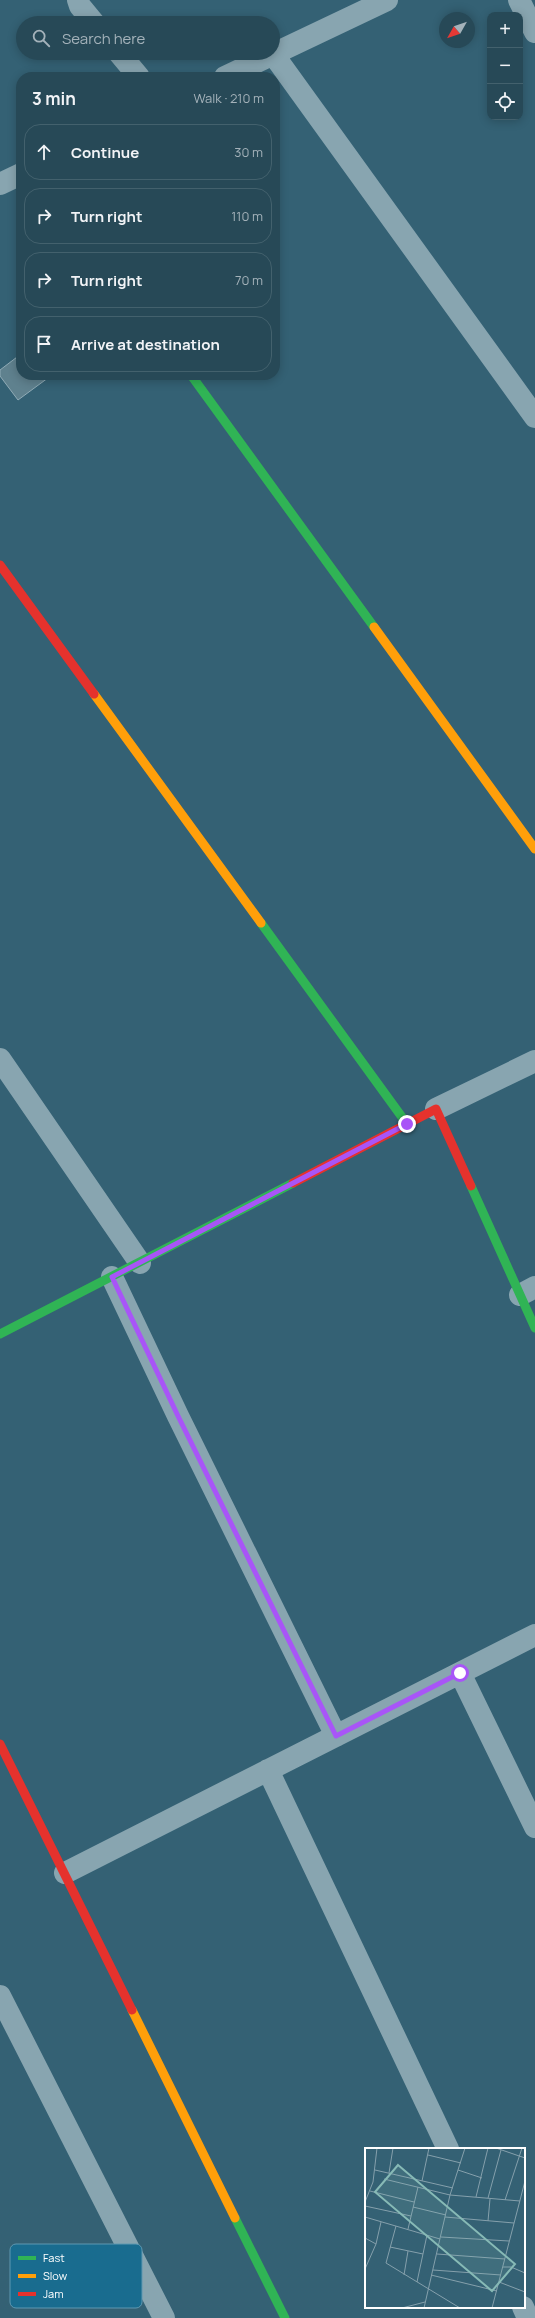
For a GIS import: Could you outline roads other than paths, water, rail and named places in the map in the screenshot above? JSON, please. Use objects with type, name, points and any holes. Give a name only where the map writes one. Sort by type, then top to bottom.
[{"type":"street","points":[[78,0],[80,6],[88,16]]},
{"type":"street","points":[[280,50],[363,5],[387,0]]},
{"type":"street","points":[[519,0],[535,32]]},
{"type":"street","points":[[125,60],[135,72]]},
{"type":"street","points":[[235,72],[260,60]]},
{"type":"street","points":[[277,60],[535,417]]},
{"type":"street","points":[[0,184],[16,176]]},
{"type":"street","points":[[196,380],[535,849]]},
{"type":"street","points":[[0,565],[407,1124]]},
{"type":"street","points":[[0,1059],[140,1263]]},
{"type":"street","points":[[0,1334],[436,1109],[535,1060]]},
{"type":"street","points":[[436,1109],[527,1291],[535,1328]]},
{"type":"street","points":[[112,1277],[178,1416],[336,1736]]},
{"type":"street","points":[[65,1874],[535,1635]]},
{"type":"street","points":[[460,1673],[535,1827]]},
{"type":"street","points":[[0,1744],[286,2318]]},
{"type":"street","points":[[268,1770],[448,2148]]},
{"type":"street","points":[[0,1996],[126,2244]]},
{"type":"street","points":[[142,2275],[164,2318]]},
{"type":"street","points":[[523,2308],[528,2318]]}]
